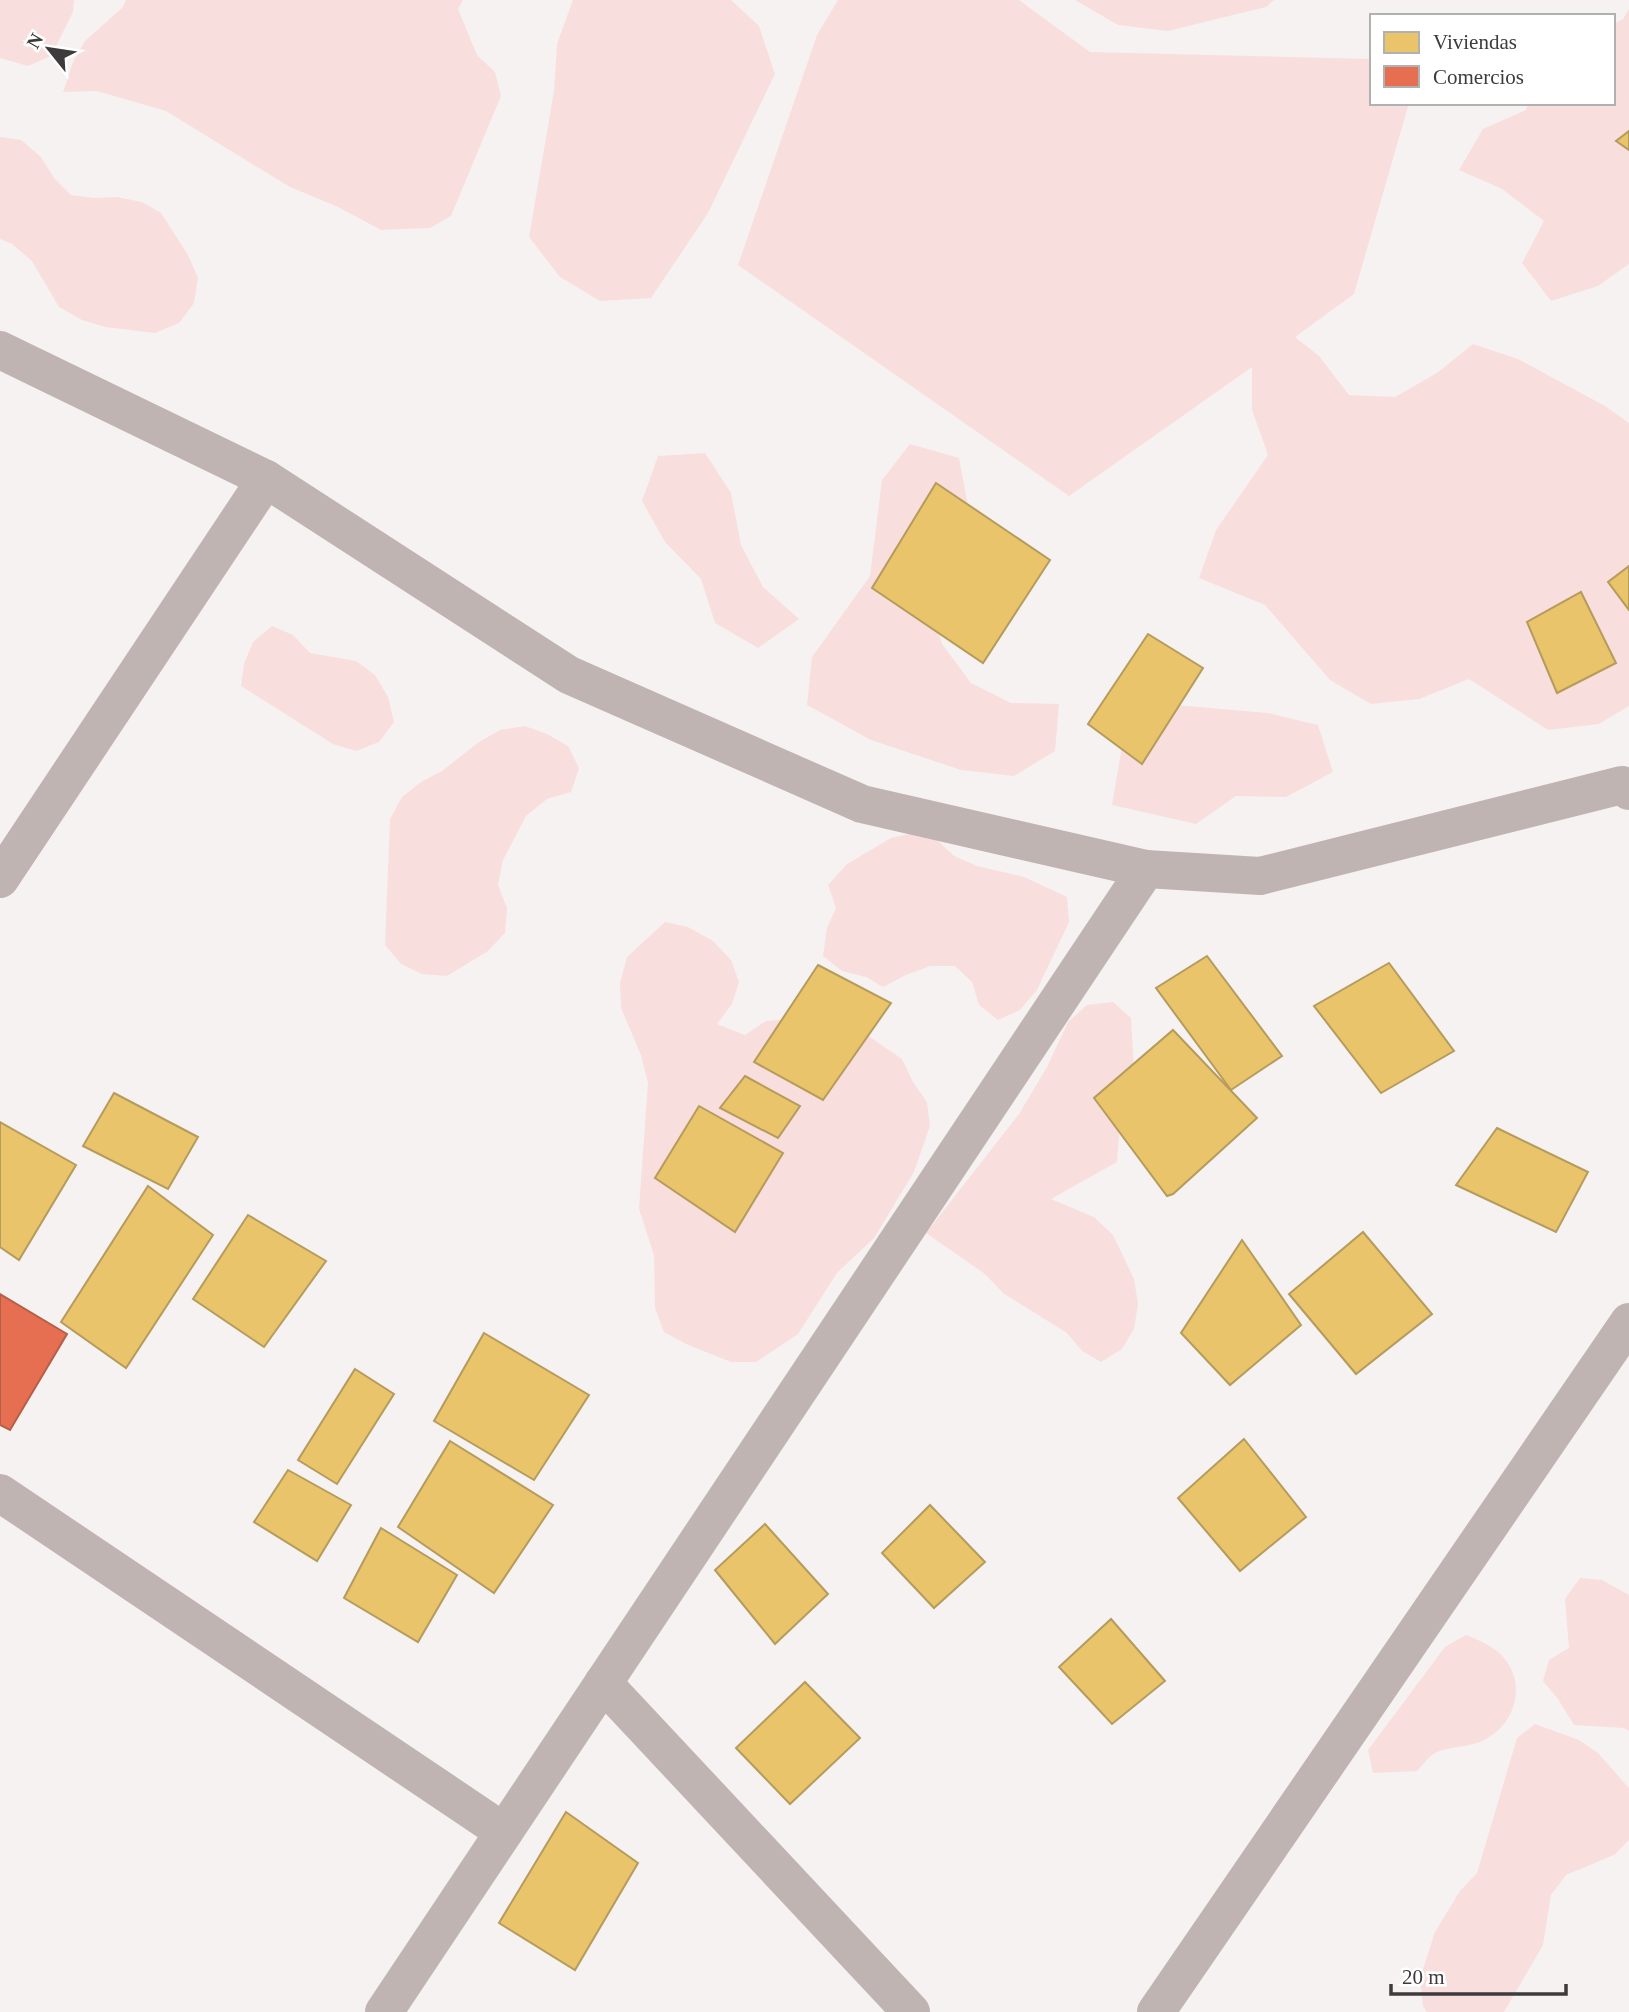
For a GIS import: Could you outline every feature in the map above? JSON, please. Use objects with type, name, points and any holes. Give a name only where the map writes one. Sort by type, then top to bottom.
[{"type":"street","points":[[0,350],[266,479],[569,675],[862,804],[1146,869],[1260,876],[1627,785]]},
{"type":"street","points":[[0,879],[266,479]]},
{"type":"street","points":[[384,2012],[1146,869]]},
{"type":"street","points":[[1156,2012],[1629,1322]]},
{"type":"street","points":[[0,1493],[504,1832]]},
{"type":"street","points":[[603,1684],[911,2012]]},
{"type":"shaded area","points":[[0,0],[74,0],[73,12],[51,56],[28,66],[0,58]]},
{"type":"shaded area","points":[[126,0],[463,0],[458,9],[477,55],[495,72],[501,96],[451,216],[430,228],[381,230],[338,207],[290,187],[166,111],[97,91],[63,92],[73,62],[85,41],[123,7]]},
{"type":"shaded area","points":[[573,0],[731,0],[759,26],[775,74],[708,213],[651,298],[600,301],[560,277],[529,237],[554,91],[557,44]]},
{"type":"shaded area","points":[[838,0],[1019,0],[1090,52],[1370,59],[1370,105],[1408,105],[1354,294],[1295,337],[1319,356],[1349,395],[1395,397],[1437,373],[1473,344],[1518,359],[1605,406],[1629,423],[1629,706],[1599,724],[1548,730],[1469,679],[1419,699],[1371,704],[1330,680],[1265,605],[1199,578],[1216,530],[1268,455],[1252,410],[1252,367],[1069,496],[738,265],[817,35]]},
{"type":"shaded area","points":[[1075,0],[1274,0],[1266,7],[1168,31],[1118,25]]},
{"type":"shaded area","points":[[1629,9],[1629,264],[1598,286],[1551,301],[1522,263],[1544,221],[1502,189],[1459,170],[1483,129],[1526,110],[1527,105],[1615,105],[1615,23],[1623,19]]},
{"type":"shaded area","points":[[0,137],[21,140],[41,157],[54,178],[71,195],[117,197],[142,202],[161,213],[188,255],[198,278],[194,303],[179,323],[155,333],[105,327],[82,320],[59,307],[32,261],[12,244],[0,239]]},
{"type":"shaded area","points":[[910,444],[959,458],[969,511],[928,598],[942,644],[971,683],[1011,703],[1059,704],[1055,751],[1014,776],[961,770],[871,740],[807,705],[812,657],[870,576],[882,480]]},
{"type":"shaded area","points":[[705,453],[731,493],[741,545],[763,587],[799,619],[758,648],[715,623],[701,579],[665,542],[642,501],[658,456]]},
{"type":"shaded area","points":[[272,626],[293,635],[310,653],[356,661],[375,675],[388,697],[394,722],[379,742],[356,751],[333,744],[241,686],[244,664],[253,642]]},
{"type":"shaded area","points":[[1175,705],[1268,713],[1318,725],[1333,772],[1286,797],[1236,796],[1196,824],[1112,805],[1128,711]]},
{"type":"shaded area","points":[[525,726],[568,746],[579,768],[571,792],[547,799],[526,816],[503,860],[498,885],[507,908],[505,933],[488,951],[447,976],[422,974],[401,964],[385,945],[390,819],[402,797],[479,742],[500,730]]},
{"type":"shaded area","points":[[913,833],[937,840],[954,856],[977,866],[1024,877],[1067,897],[1069,922],[1037,990],[1020,1010],[998,1020],[979,1005],[972,982],[955,966],[930,966],[883,987],[866,977],[842,971],[823,956],[827,928],[836,908],[828,885],[847,864],[891,838]]},
{"type":"shaded area","points":[[665,922],[688,927],[713,941],[731,960],[739,982],[732,1004],[717,1024],[745,1035],[766,1021],[790,1019],[864,1033],[902,1059],[927,1102],[930,1126],[914,1172],[874,1238],[837,1273],[798,1334],[756,1362],[731,1362],[686,1344],[664,1332],[655,1308],[654,1255],[639,1209],[648,1083],[641,1055],[621,1008],[620,983],[627,957]]},
{"type":"shaded area","points":[[1113,1002],[1131,1018],[1134,1068],[1121,1112],[1117,1162],[1051,1199],[1094,1217],[1113,1235],[1134,1279],[1138,1304],[1134,1329],[1122,1349],[1101,1362],[1082,1351],[1067,1333],[1003,1293],[985,1274],[926,1233],[1019,1114],[1047,1067],[1068,1022],[1087,1005]]},
{"type":"shaded area","points":[[1580,1578],[1602,1580],[1629,1595],[1629,1731],[1624,1728],[1574,1725],[1543,1681],[1549,1660],[1569,1648],[1565,1599]]},
{"type":"shaded area","points":[[1466,1635],[1499,1653],[1513,1673],[1516,1695],[1509,1716],[1494,1734],[1484,1740],[1437,1752],[1417,1771],[1373,1773],[1368,1750],[1445,1647]]},
{"type":"shaded area","points":[[1535,1724],[1579,1740],[1598,1753],[1629,1788],[1629,1840],[1614,1855],[1566,1875],[1551,1895],[1543,1945],[1504,2012],[1427,2012],[1423,2006],[1420,1978],[1435,1932],[1460,1891],[1477,1873],[1517,1738]]},
{"type":"building: Viviendas","points":[[1629,131],[1629,150],[1616,141]]},
{"type":"building: Viviendas","points":[[936,483],[1050,560],[983,663],[872,588]]},
{"type":"building: Viviendas","points":[[1629,566],[1629,610],[1608,582]]},
{"type":"building: Viviendas","points":[[1581,592],[1616,663],[1557,693],[1527,622]]},
{"type":"building: Viviendas","points":[[1148,634],[1203,668],[1142,764],[1088,724]]},
{"type":"building: Viviendas","points":[[1207,956],[1282,1056],[1231,1090],[1156,988]]},
{"type":"building: Viviendas","points":[[1389,963],[1454,1051],[1381,1093],[1314,1006]]},
{"type":"building: Viviendas","points":[[818,965],[891,1003],[823,1100],[754,1062]]},
{"type":"building: Viviendas","points":[[1173,1030],[1257,1118],[1173,1194],[1167,1196],[1094,1098]]},
{"type":"building: Viviendas","points":[[745,1076],[800,1106],[778,1138],[720,1108]]},
{"type":"building: Viviendas","points":[[114,1093],[198,1137],[168,1189],[83,1146]]},
{"type":"building: Viviendas","points":[[699,1106],[783,1153],[735,1232],[655,1178]]},
{"type":"building: Viviendas","points":[[0,1122],[76,1165],[19,1260],[0,1247]]},
{"type":"building: Viviendas","points":[[1497,1128],[1588,1172],[1556,1232],[1456,1185]]},
{"type":"building: Viviendas","points":[[148,1186],[213,1235],[126,1368],[61,1322]]},
{"type":"building: Viviendas","points":[[248,1215],[326,1261],[264,1347],[193,1299]]},
{"type":"building: Viviendas","points":[[1363,1232],[1432,1314],[1356,1374],[1289,1294]]},
{"type":"building: Viviendas","points":[[1242,1240],[1301,1325],[1230,1385],[1181,1333]]},
{"type":"building: Viviendas","points":[[484,1333],[589,1395],[534,1480],[434,1421]]},
{"type":"building: Viviendas","points":[[355,1369],[394,1394],[337,1484],[298,1460]]},
{"type":"building: Viviendas","points":[[1244,1439],[1306,1517],[1240,1571],[1178,1498]]},
{"type":"building: Viviendas","points":[[450,1441],[553,1505],[494,1593],[398,1527]]},
{"type":"building: Viviendas","points":[[288,1470],[351,1505],[317,1561],[254,1522]]},
{"type":"building: Viviendas","points":[[930,1505],[985,1562],[934,1608],[882,1553]]},
{"type":"building: Viviendas","points":[[765,1524],[828,1594],[775,1644],[715,1570]]},
{"type":"building: Viviendas","points":[[381,1528],[457,1575],[418,1642],[344,1598]]},
{"type":"building: Viviendas","points":[[1111,1619],[1165,1681],[1112,1724],[1059,1667]]},
{"type":"building: Viviendas","points":[[805,1682],[860,1738],[790,1804],[736,1748]]},
{"type":"building: Viviendas","points":[[566,1812],[638,1863],[575,1970],[499,1923]]},
{"type":"building: Comercios","points":[[0,1294],[67,1334],[10,1430],[0,1425]]}]
